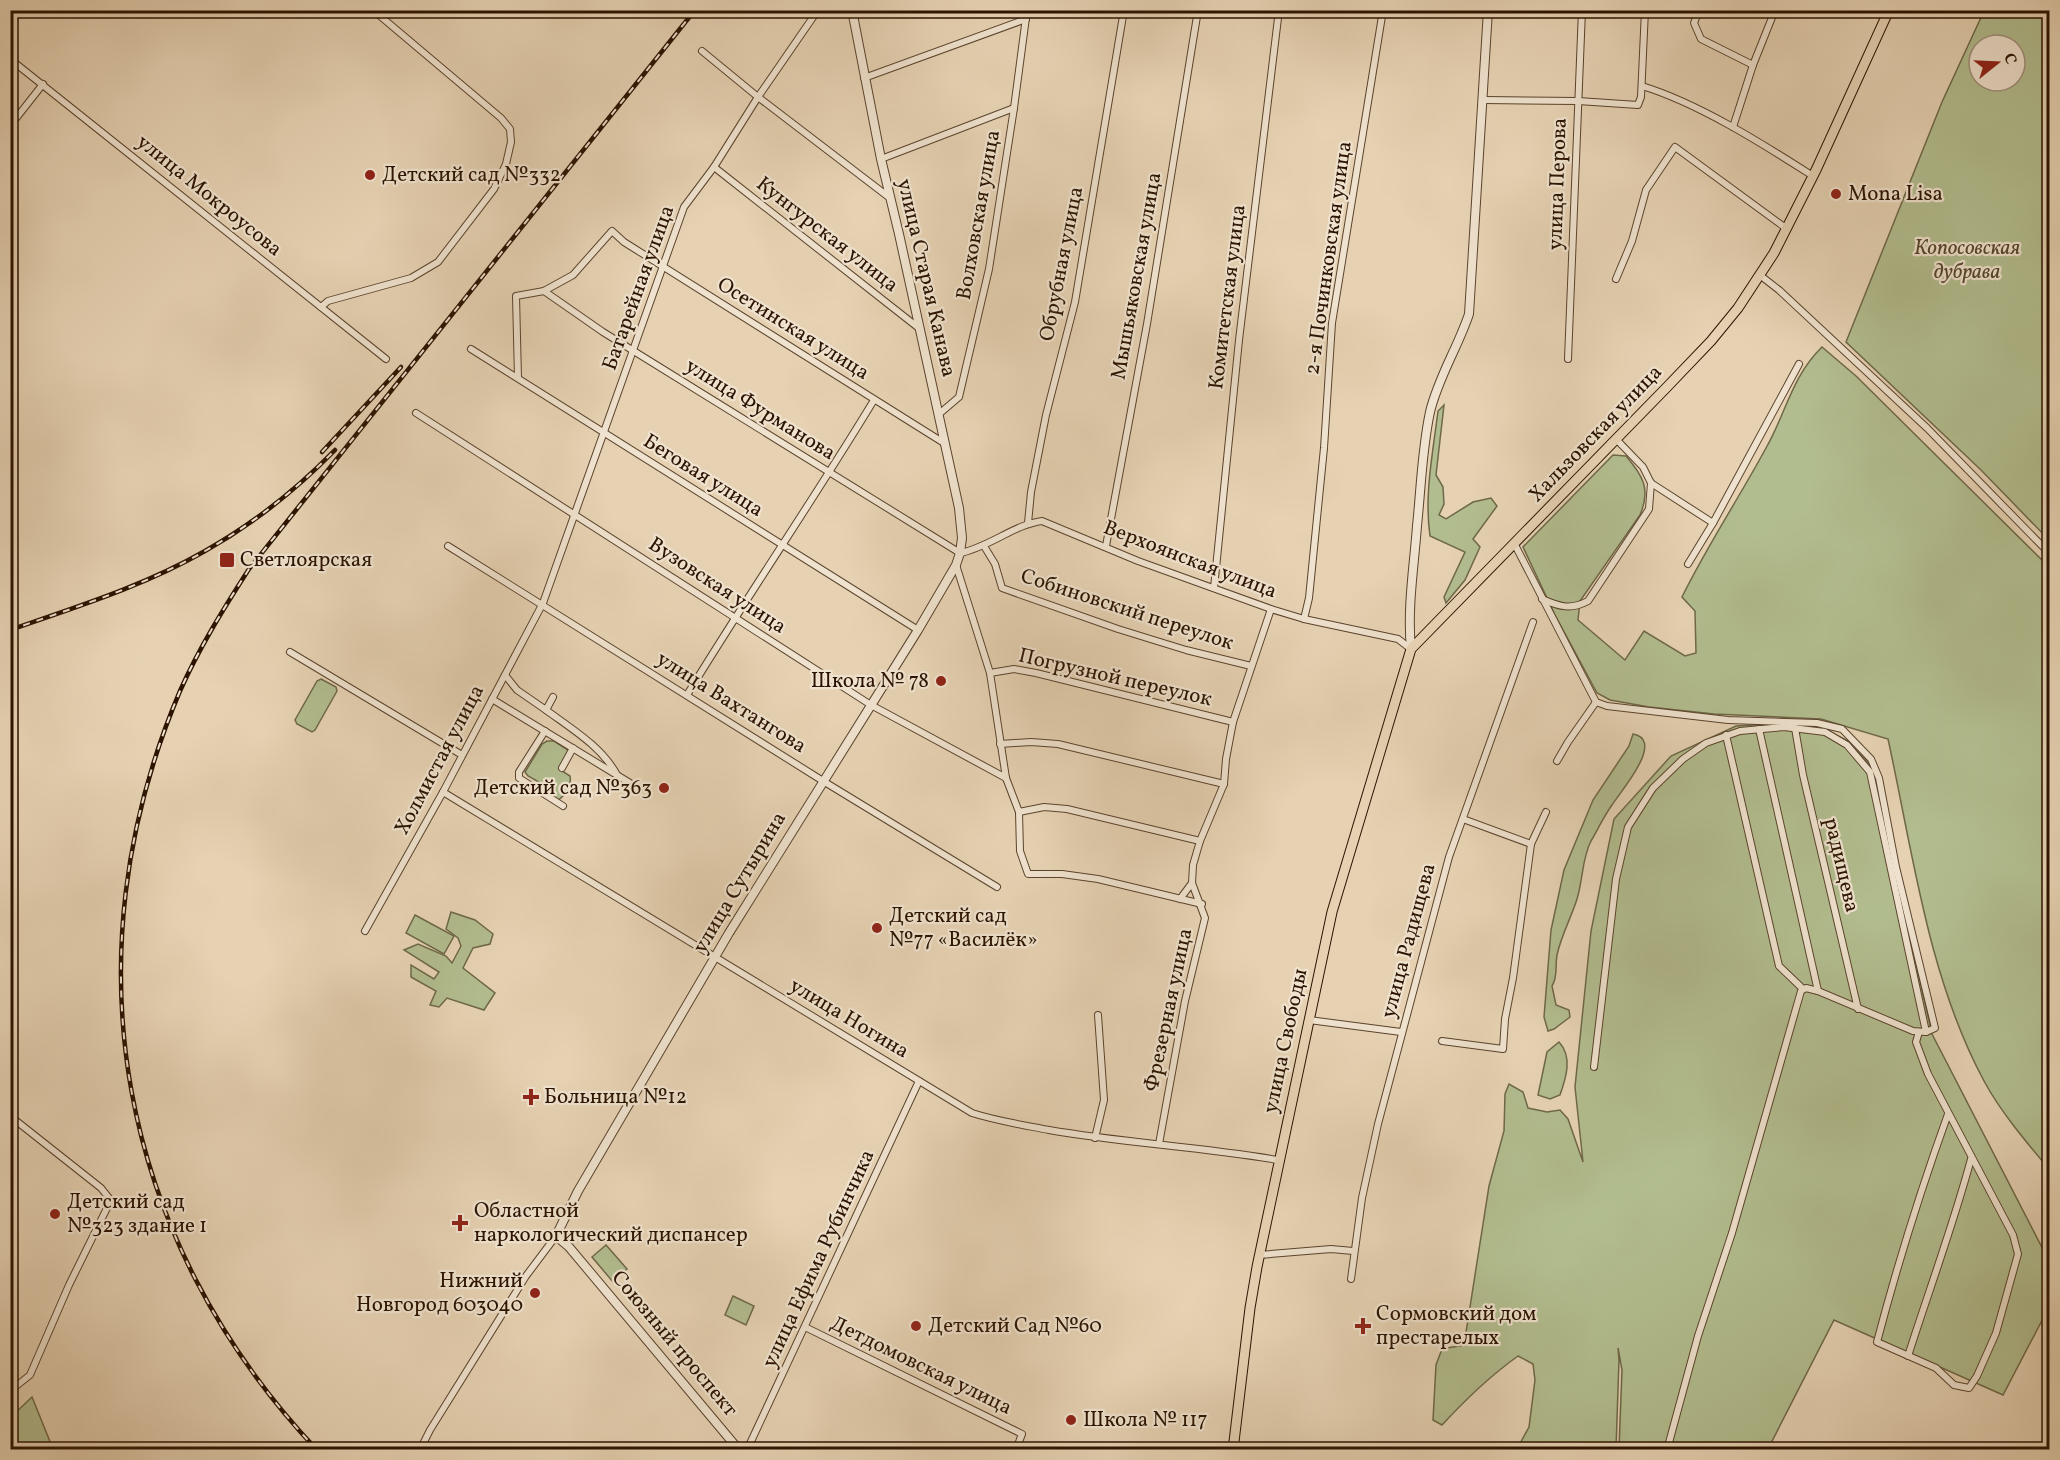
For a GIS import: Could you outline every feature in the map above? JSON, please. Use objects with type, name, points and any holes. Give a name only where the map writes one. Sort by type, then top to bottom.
[{"type":"main road","name":"Хальзовская улица","points":[[1411,649],[1711,341],[1738,308],[1761,276],[1813,176],[1889,10]]},
{"type":"main road","name":"улица Свободы","points":[[1233,1449],[1250,1308],[1259,1255],[1332,912],[1411,649]]},
{"type":"street","points":[[321,307],[328,301],[411,278],[438,262],[494,189],[507,164],[511,142],[510,129],[501,118],[373,10]]},
{"type":"street","name":"Батарейная улица","points":[[543,603],[684,207],[714,167],[758,97],[818,10]]},
{"type":"street","name":"улица Старая Канава","points":[[852,10],[881,159],[959,508],[962,538],[960,553]]},
{"type":"street","name":"Волховская улица","points":[[939,414],[959,397],[990,269],[1027,10]]},
{"type":"street","name":"Обрубная улица","points":[[1028,523],[1031,492],[1046,415],[1075,302],[1124,10]]},
{"type":"street","name":"Мышьяковская улица","points":[[1106,546],[1147,324],[1198,10]]},
{"type":"street","name":"Комитетская улица","points":[[1214,588],[1239,340],[1279,10]]},
{"type":"street","name":"2-я Починковская улица","points":[[1304,618],[1310,588],[1324,448],[1332,323],[1383,10]]},
{"type":"street","points":[[1411,649],[1408,623],[1430,411],[1469,314],[1488,10]]},
{"type":"street","name":"улица Перова","points":[[1568,358],[1582,10]]},
{"type":"street","points":[[1484,100],[1578,101],[1638,105],[1642,86],[1645,10]]},
{"type":"street","points":[[1699,10],[1694,23],[1701,39],[1753,65]]},
{"type":"street","points":[[1733,127],[1753,65],[1775,10]]},
{"type":"street","points":[[864,78],[1026,19]]},
{"type":"street","points":[[702,51],[891,199]]},
{"type":"street","name":"улица Мокроусова","points":[[10,59],[386,359]]},
{"type":"street","points":[[10,126],[43,84]]},
{"type":"street","points":[[1642,86],[1662,92],[1733,127],[1813,176]]},
{"type":"street","points":[[881,159],[1014,108]]},
{"type":"street","points":[[1616,279],[1632,241],[1646,190],[1676,147],[1786,229]]},
{"type":"street","name":"Кунгурская улица","points":[[714,167],[920,329]]},
{"type":"street","name":"Осетинская улица","points":[[544,291],[573,275],[612,231],[624,242],[944,443]]},
{"type":"street","points":[[1761,276],[1779,290],[1927,428],[2049,554]]},
{"type":"street","points":[[518,378],[516,296],[544,291]]},
{"type":"street","name":"улица Фурманова","points":[[544,291],[633,351],[960,553]]},
{"type":"street","name":"Беговая улица","points":[[471,349],[918,630]]},
{"type":"street","points":[[1688,564],[1713,523],[1799,364]]},
{"type":"street","points":[[687,694],[781,544],[830,473],[874,400]]},
{"type":"street","name":"Вузовская улица","points":[[416,413],[871,705],[1006,778]]},
{"type":"street","points":[[1616,440],[1643,467],[1651,483],[1713,523]]},
{"type":"street","points":[[1542,599],[1559,607],[1576,608],[1588,601],[1649,509],[1651,483]]},
{"type":"street","name":"Верхоянская улица","points":[[1028,523],[1042,521],[1138,561],[1271,609],[1398,639],[1411,649]]},
{"type":"street","points":[[960,553],[984,546],[1028,523]]},
{"type":"street","points":[[1514,543],[1596,702],[1607,706],[1728,720],[1817,723],[1842,729],[1871,759],[1879,778],[1896,867],[1935,1028],[1922,1032],[1858,1009],[1818,991],[1803,989],[1779,966],[1726,735]]},
{"type":"street","name":"улица Вахтангова","points":[[448,546],[543,603],[823,781],[998,887]]},
{"type":"street","name":"Собиновский переулок","points":[[984,546],[995,564],[1002,588],[1163,643],[1251,666]]},
{"type":"street","name":"улица Сутырина","points":[[556,1236],[578,1191],[716,957],[918,630],[956,565],[960,553]]},
{"type":"street","points":[[956,565],[990,673],[1006,778],[1019,812],[1020,851],[1028,874],[1062,874],[1098,879],[1202,904]]},
{"type":"street","name":"Холмистая улица","points":[[365,931],[443,792],[543,603]]},
{"type":"street","points":[[1180,899],[1192,883],[1193,865],[1200,841],[1224,784],[1233,722],[1271,609]]},
{"type":"street","name":"улица Радищева","points":[[1351,1279],[1362,1198],[1378,1124],[1449,857],[1533,622]]},
{"type":"street","points":[[290,652],[462,755]]},
{"type":"street","name":"Погрузной переулок","points":[[990,673],[1014,669],[1036,673],[1233,722]]},
{"type":"street","points":[[504,675],[516,690],[599,751],[610,762],[618,776]]},
{"type":"street","points":[[546,711],[553,697]]},
{"type":"street","points":[[492,699],[630,783]]},
{"type":"street","points":[[1557,761],[1596,702]]},
{"type":"street","points":[[1594,1067],[1616,879],[1628,827],[1653,788],[1683,759],[1706,743],[1726,735],[1759,729],[1795,728],[1825,732],[1847,745],[1870,772],[1922,1032],[1916,1042],[1928,1074],[1948,1114],[2013,1235],[2018,1254],[1996,1333],[1977,1376],[1969,1388],[1954,1385],[1936,1368],[1877,1342],[1932,1158],[1948,1114]]},
{"type":"street","name":"радищева","points":[[1795,728],[1803,775],[1858,1009]]},
{"type":"street","points":[[1759,729],[1818,991]]},
{"type":"street","points":[[545,731],[519,772],[519,778],[563,806]]},
{"type":"street","points":[[1000,744],[1031,742],[1058,744],[1224,784]]},
{"type":"street","points":[[562,768],[573,748]]},
{"type":"street","name":"улица Ногина","points":[[443,792],[972,1113],[991,1119],[1095,1138],[1278,1160]]},
{"type":"street","points":[[1019,812],[1044,807],[1067,809],[1200,841]]},
{"type":"street","points":[[1442,1041],[1503,1049],[1505,1019],[1513,978],[1531,844],[1546,812]]},
{"type":"street","points":[[1463,819],[1531,844]]},
{"type":"street","name":"Фрезерная улица","points":[[1159,1144],[1185,1001],[1205,918],[1202,904],[1192,883]]},
{"type":"street","points":[[1667,1449],[1698,1336],[1732,1233],[1799,996],[1803,989]]},
{"type":"street","points":[[1095,1138],[1104,1101],[1098,1015]]},
{"type":"street","points":[[1309,1020],[1401,1032]]},
{"type":"street","name":"улица Ефима Рубинчика","points":[[747,1449],[919,1081]]},
{"type":"street","points":[[10,1116],[101,1188],[109,1198],[107,1208],[69,1285],[30,1375],[10,1391]]},
{"type":"street","points":[[1908,1356],[1936,1267],[1952,1226],[1971,1159]]},
{"type":"street","points":[[420,1449],[526,1276],[556,1236]]},
{"type":"street","name":"Союзный проспект","points":[[556,1236],[569,1246],[739,1449]]},
{"type":"street","points":[[1259,1255],[1331,1249],[1353,1251]]},
{"type":"street","name":"Детдомовская улица","points":[[805,1328],[1022,1434],[1016,1449]]},
{"type":"green space","name":"Копосовская дубрава","points":[[1984,11],[2049,11],[2049,540],[1981,470],[1846,342],[1942,102],[1967,48],[1967,93],[2027,93],[2027,33],[1974,33]]},
{"type":"green space","points":[[1822,347],[1856,376],[2049,567],[2049,1169],[2014,1127],[1990,1092],[1965,1041],[1949,1000],[1924,914],[1888,739],[1821,719],[1714,714],[1610,700],[1597,693],[1555,615],[1523,547],[1613,455],[1626,456],[1644,483],[1643,506],[1640,515],[1580,601],[1578,620],[1625,660],[1644,631],[1685,656],[1696,653],[1695,611],[1682,597],[1773,435],[1796,382]]},
{"type":"green space","points":[[1444,405],[1436,475],[1443,487],[1444,504],[1439,515],[1446,519],[1473,502],[1491,498],[1497,506],[1473,539],[1480,547],[1465,580],[1446,603],[1444,597],[1465,552],[1430,536],[1428,505],[1430,473],[1438,411]]},
{"type":"green space","points":[[321,679],[336,687],[337,691],[312,732],[297,724],[295,720],[317,681]]},
{"type":"green space","points":[[1791,723],[1821,727],[1848,741],[1871,766],[1932,1034],[2049,1261],[2049,1307],[2003,1395],[1834,1320],[1768,1449],[1619,1449],[1622,1370],[1618,1348],[1616,1449],[1517,1449],[1529,1427],[1535,1380],[1533,1364],[1518,1356],[1478,1389],[1442,1425],[1433,1420],[1436,1365],[1442,1349],[1464,1345],[1489,1186],[1504,1131],[1505,1094],[1509,1084],[1523,1092],[1528,1108],[1547,1112],[1560,1110],[1568,1119],[1583,1162],[1575,1087],[1591,931],[1614,819],[1671,756],[1736,726]]},
{"type":"green space","points":[[1633,734],[1642,738],[1645,746],[1643,756],[1591,841],[1584,862],[1577,899],[1557,955],[1556,975],[1552,986],[1556,1005],[1569,1010],[1570,1017],[1548,1031],[1544,1017],[1551,930],[1564,870],[1593,800],[1629,746]]},
{"type":"green space","points":[[554,741],[568,750],[562,771],[570,776],[570,783],[558,800],[549,794],[546,786],[525,772],[542,744]]},
{"type":"green space","points":[[451,912],[475,920],[493,934],[490,944],[473,948],[463,968],[495,993],[484,1010],[447,998],[439,1007],[430,1005],[436,991],[411,977],[411,965],[434,979],[439,972],[404,950],[418,944],[446,956],[452,963],[461,946],[458,938],[446,929]]},
{"type":"green space","points":[[415,915],[454,936],[444,954],[406,933]]},
{"type":"green space","points":[[1559,1042],[1566,1054],[1566,1075],[1560,1095],[1550,1099],[1538,1095],[1547,1052]]},
{"type":"green space","points":[[606,1245],[627,1269],[613,1282],[592,1257]]},
{"type":"green space","points":[[733,1296],[754,1306],[746,1325],[725,1315]]},
{"type":"green space","points":[[32,1397],[53,1449],[11,1449],[11,1417]]},
{"type":"railway","points":[[317,1450],[249,1368],[196,1280],[156,1187],[132,1091],[121,992],[126,892],[145,791],[187,675],[249,569],[695,10]]},
{"type":"railway","points":[[322,452],[401,367]]},
{"type":"railway","points":[[10,630],[85,604],[182,564],[240,529],[274,505],[335,450]]},
{"type":"place","name":"Детский сад №332","points":[[370,175]]},
{"type":"place","name":"Mona Lisa","points":[[1836,194]]},
{"type":"place","name":"Светлоярская","points":[[227,560]]},
{"type":"place","name":"Школа № 78","points":[[941,681]]},
{"type":"place","name":"Детский сад №363","points":[[664,788]]},
{"type":"place","name":"Детский сад №77 «Василёк»","points":[[877,928]]},
{"type":"place","name":"Больница №12","points":[[531,1097]]},
{"type":"place","name":"Детский сад №323 здание 1","points":[[55,1214]]},
{"type":"place","name":"Областной наркологический диспансер","points":[[460,1223]]},
{"type":"place","name":"Нижний Новгород 603040","points":[[535,1293]]},
{"type":"place","name":"Детский Сад №60","points":[[916,1326]]},
{"type":"place","name":"Сормовский дом престарелых","points":[[1363,1326]]},
{"type":"place","name":"Школа № 117","points":[[1071,1420]]}]
